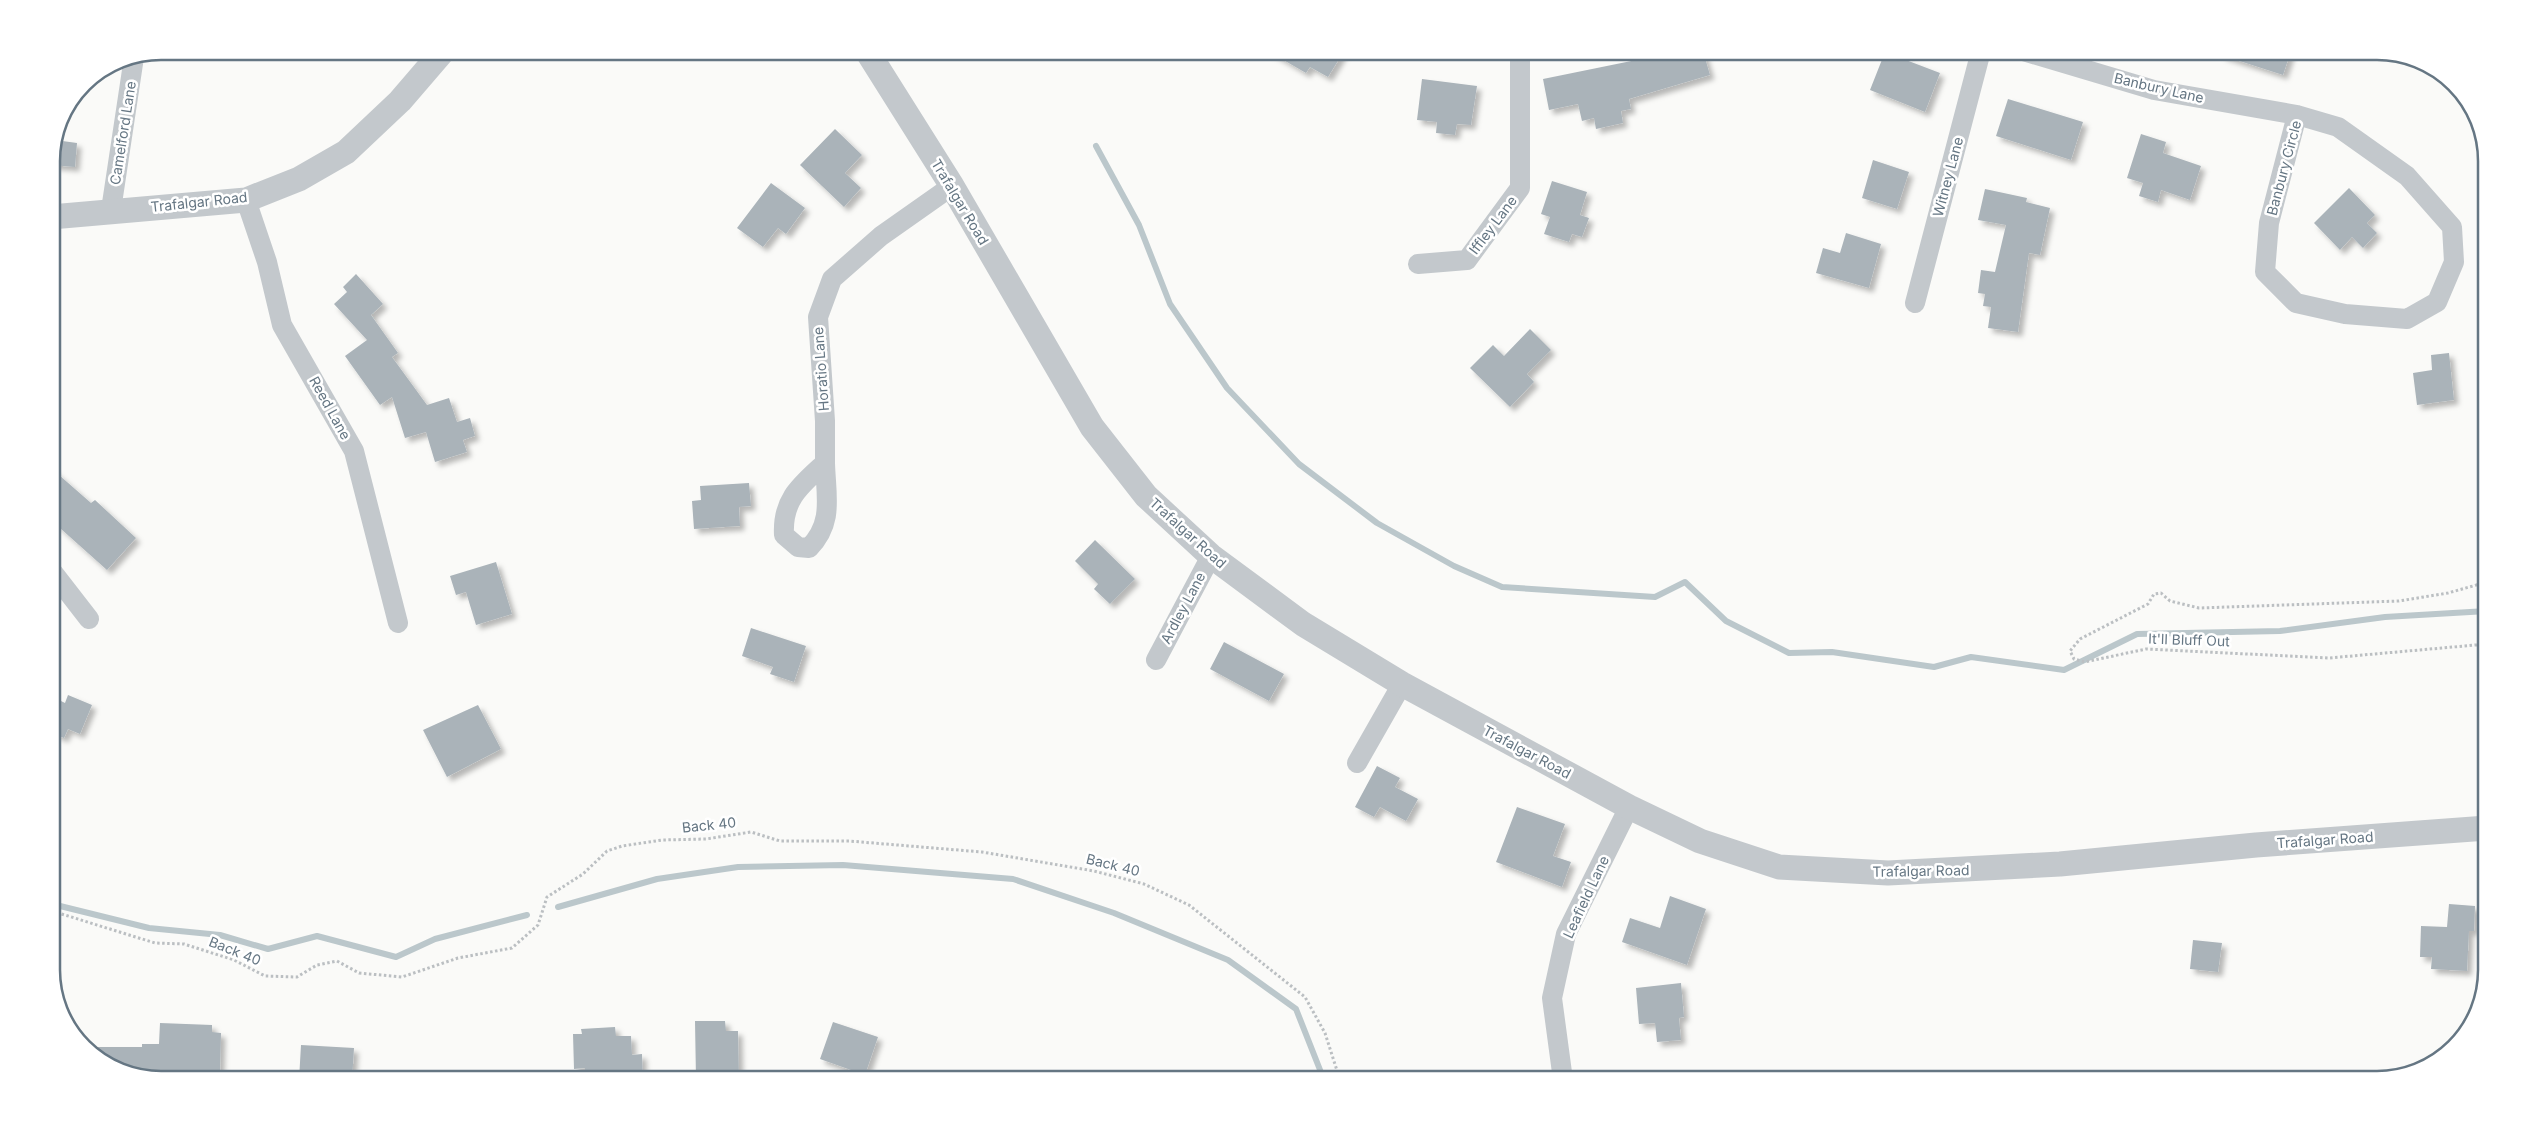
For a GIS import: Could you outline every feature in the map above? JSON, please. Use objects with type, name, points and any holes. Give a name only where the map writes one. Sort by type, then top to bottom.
[{"type":"street","name":"Trafalgar Road","points":[[60,216],[111,210],[246,200],[299,179],[346,152],[400,101],[434,60]]},
{"type":"street","name":"Trafalgar Road","points":[[873,60],[952,186],[1092,427],[1146,496],[1211,556],[1303,624],[1402,684],[1629,807],[1700,841],[1779,867],[1888,873],[2060,864],[2256,845],[2478,829]]},
{"type":"street","name":"Iffley Lane","points":[[1418,264],[1467,260],[1520,188],[1520,60]]},
{"type":"street","name":"Witney Lane","points":[[1915,303],[1979,60]]},
{"type":"street","name":"Banbury Lane","points":[[2053,60],[2154,90],[2297,115]]},
{"type":"street","name":"Camelford Lane","points":[[111,210],[133,64]]},
{"type":"street","name":"Banbury Circle","points":[[2297,115],[2338,127],[2407,176],[2452,227],[2454,262],[2437,302],[2407,319],[2345,314],[2296,303],[2265,272],[2269,223],[2297,115]]},
{"type":"street","name":"Horatio Lane","points":[[825,463],[825,421],[818,317],[832,279],[881,236],[952,186]]},
{"type":"street","name":"Reed Lane","points":[[246,200],[267,262],[282,325],[354,451],[398,623]]},
{"type":"street","name":"Ardley Lane","points":[[1156,660],[1211,556]]},
{"type":"street","points":[[60,581],[89,619]]},
{"type":"street","points":[[1357,763],[1402,684]]},
{"type":"street","name":"Leafield Lane","points":[[1562,1071],[1552,998],[1566,934],[1629,807]]},
{"type":"path","name":"It'll Bluff Out","points":[[2478,585],[2448,593],[2398,601],[2199,608],[2170,601],[2161,593],[2154,594],[2148,604],[2080,639],[2070,651],[2074,659],[2085,662],[2146,649],[2329,658],[2478,645]]},
{"type":"path","name":"Back 40","points":[[60,914],[155,944],[184,944],[234,960],[265,976],[297,977],[317,965],[337,961],[360,973],[402,977],[458,958],[512,948],[538,925],[548,897],[583,874],[607,851],[622,846],[662,840],[706,839],[751,832],[780,841],[849,840],[982,852],[1094,871],[1144,884],[1188,905],[1305,997],[1325,1032],[1337,1071]]},
{"type":"building","points":[[1284,60],[1338,60],[1328,77],[1310,67],[1306,73]]},
{"type":"building","points":[[1636,60],[1706,60],[1710,75],[1629,99],[1631,109],[1621,111],[1623,123],[1596,129],[1594,118],[1582,121],[1578,104],[1549,110],[1543,79]]},
{"type":"building","points":[[1882,60],[1906,60],[1940,73],[1925,112],[1870,90]]},
{"type":"building","points":[[2236,60],[2288,60],[2283,75]]},
{"type":"building","points":[[1422,79],[1477,86],[1471,125],[1457,124],[1455,135],[1436,133],[1437,122],[1417,120]]},
{"type":"building","points":[[2008,99],[2083,122],[2071,160],[1996,136]]},
{"type":"building","points":[[835,129],[862,155],[845,173],[861,188],[844,207],[800,165]]},
{"type":"building","points":[[2141,134],[2166,142],[2163,153],[2201,166],[2190,200],[2161,190],[2158,202],[2139,196],[2143,183],[2127,178]]},
{"type":"building","points":[[62,141],[77,143],[75,167],[60,166]]},
{"type":"building","points":[[1873,160],[1909,172],[1897,209],[1862,198]]},
{"type":"building","points":[[1552,181],[1587,192],[1580,215],[1589,218],[1582,237],[1572,234],[1569,242],[1544,234],[1550,217],[1541,214]]},
{"type":"building","points":[[771,183],[805,208],[786,234],[778,228],[763,247],[737,228]]},
{"type":"building","points":[[2349,188],[2375,215],[2367,223],[2377,233],[2363,248],[2352,237],[2340,250],[2314,223]]},
{"type":"building","points":[[1985,189],[2027,198],[2026,202],[2050,208],[2040,255],[2029,253],[2018,332],[1988,328],[1991,307],[1983,306],[1985,294],[1978,293],[1981,270],[1995,272],[2006,225],[1978,220]]},
{"type":"building","points":[[1846,233],[1881,244],[1869,288],[1816,273],[1823,248],[1840,253]]},
{"type":"building","points":[[356,274],[383,304],[371,315],[398,353],[392,357],[427,405],[449,398],[457,422],[470,418],[475,436],[463,440],[467,452],[435,462],[426,432],[405,438],[392,397],[380,405],[345,356],[367,340],[334,304],[347,292],[343,287]]},
{"type":"building","points":[[1530,329],[1551,350],[1527,374],[1534,382],[1510,407],[1470,368],[1493,345],[1504,356]]},
{"type":"building","points":[[2449,353],[2454,400],[2417,405],[2413,373],[2432,370],[2431,355]]},
{"type":"building","points":[[60,476],[91,503],[95,500],[136,538],[107,570],[60,528]]},
{"type":"building","points":[[749,483],[751,506],[739,507],[740,526],[694,529],[692,501],[701,500],[700,486]]},
{"type":"building","points":[[1095,540],[1135,579],[1110,604],[1094,589],[1098,584],[1075,561]]},
{"type":"building","points":[[496,562],[512,614],[476,625],[466,592],[456,595],[450,576]]},
{"type":"building","points":[[751,628],[806,646],[794,682],[770,674],[773,667],[742,656]]},
{"type":"building","points":[[1224,642],[1284,674],[1269,701],[1210,669]]},
{"type":"building","points":[[68,695],[92,705],[80,734],[68,729],[64,738],[60,736],[60,700],[65,703]]},
{"type":"building","points":[[478,705],[501,749],[447,777],[423,730]]},
{"type":"building","points":[[1377,766],[1400,778],[1395,787],[1418,799],[1406,821],[1380,807],[1374,817],[1355,807]]},
{"type":"building","points":[[1517,807],[1565,824],[1553,856],[1571,862],[1562,887],[1496,862]]},
{"type":"building","points":[[1670,896],[1706,909],[1687,965],[1622,942],[1630,918],[1660,928]]},
{"type":"building","points":[[2449,904],[2475,906],[2474,931],[2469,931],[2467,971],[2431,969],[2432,957],[2420,957],[2421,926],[2447,927]]},
{"type":"building","points":[[2193,940],[2222,943],[2218,972],[2190,969]]},
{"type":"building","points":[[1681,983],[1684,1017],[1679,1018],[1681,1040],[1657,1042],[1655,1023],[1639,1024],[1636,988]]},
{"type":"building","points":[[695,1021],[725,1021],[726,1031],[738,1031],[739,1071],[696,1071]]},
{"type":"building","points":[[833,1022],[878,1037],[866,1071],[854,1071],[820,1059]]},
{"type":"building","points":[[160,1023],[212,1025],[212,1032],[221,1033],[220,1071],[154,1071],[135,1068],[111,1057],[97,1047],[142,1047],[142,1044],[159,1044]]},
{"type":"building","points":[[615,1027],[616,1036],[631,1036],[632,1055],[642,1054],[643,1071],[585,1071],[585,1068],[574,1069],[573,1034],[582,1034],[581,1029]]},
{"type":"building","points":[[301,1045],[354,1048],[353,1071],[300,1071]]},
{"type":"waterway","points":[[1096,146],[1139,225],[1170,304],[1227,388],[1299,464],[1377,523],[1454,566],[1502,587],[1655,597],[1685,582],[1726,621],[1789,653],[1832,652],[1934,667],[1971,657],[2064,670],[2137,634],[2280,631],[2385,617],[2478,612]]},
{"type":"waterway","points":[[558,907],[657,879],[738,867],[843,865],[1013,879],[1114,913],[1228,960],[1296,1009],[1320,1071]]},
{"type":"waterway","points":[[60,906],[149,928],[220,935],[268,949],[317,936],[396,957],[435,939],[527,915]]}]
